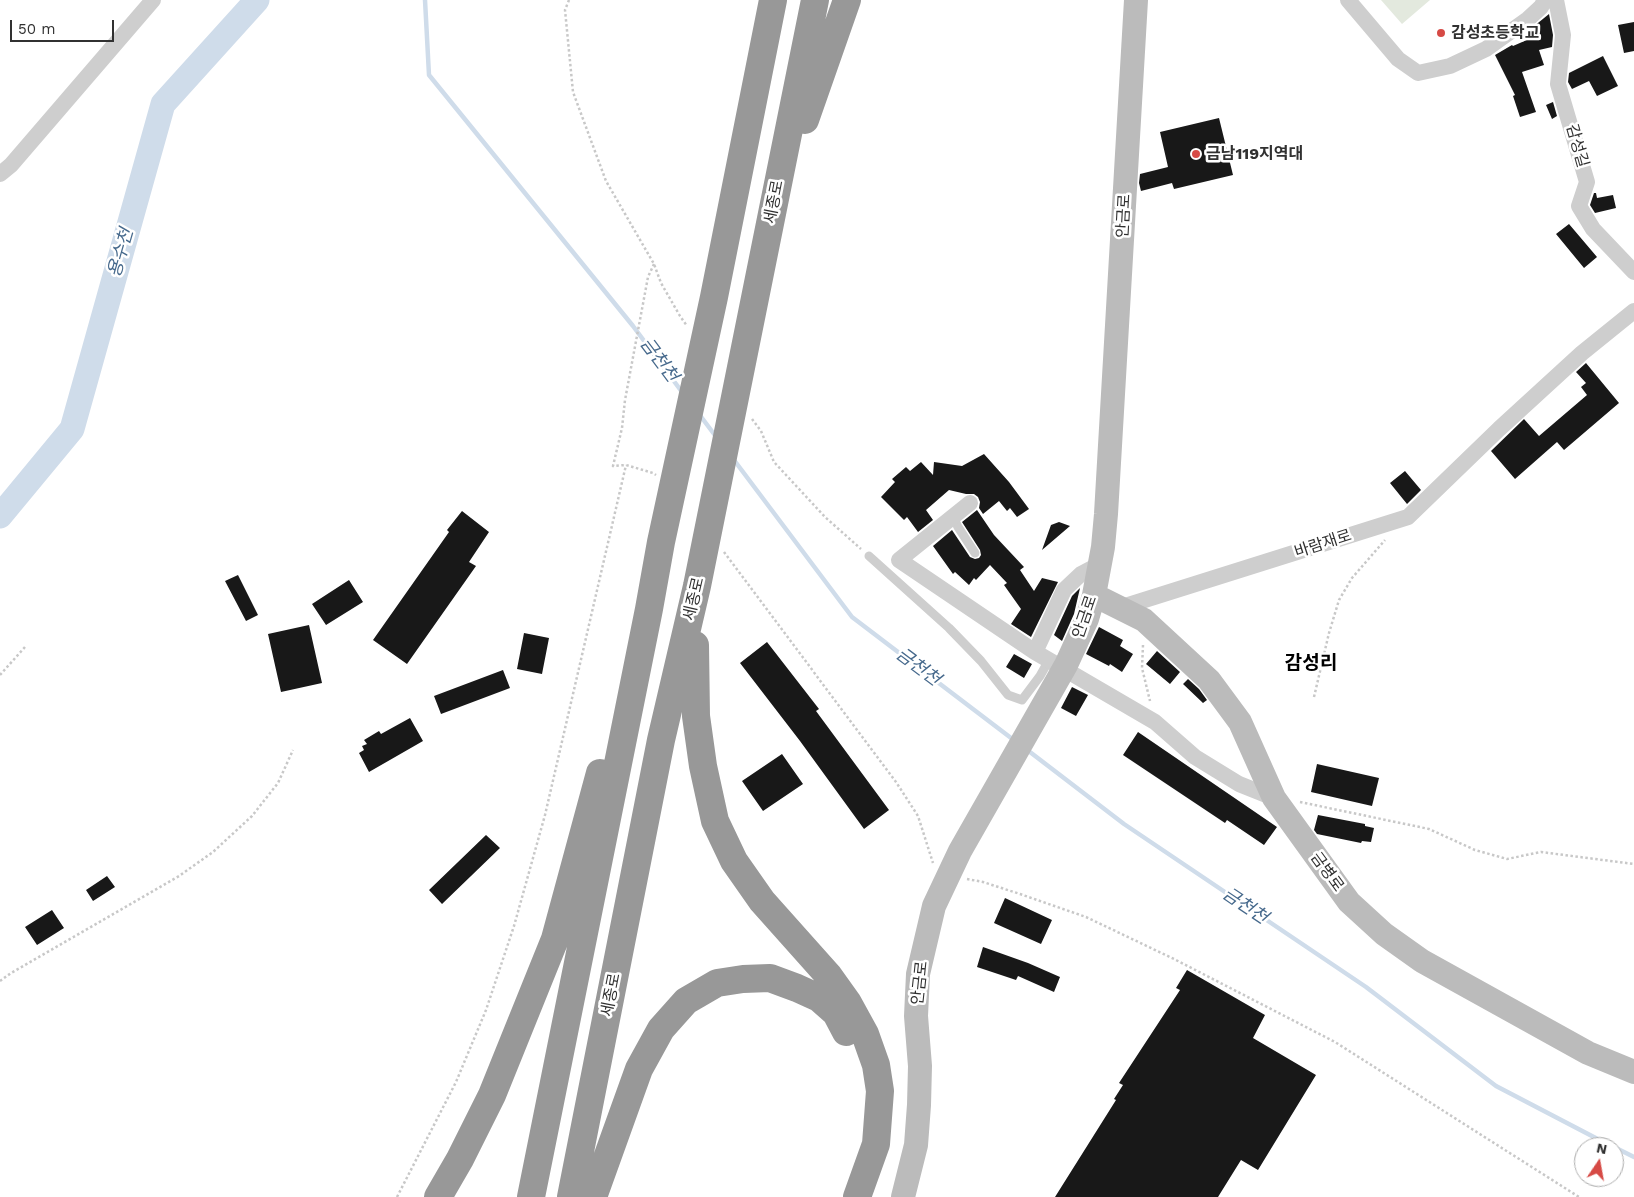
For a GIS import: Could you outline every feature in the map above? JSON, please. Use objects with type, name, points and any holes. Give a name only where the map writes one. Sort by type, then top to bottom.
[{"type":"highway","points":[[531,1197],[650,609],[661,542],[714,297],[773,0]]},
{"type":"highway","name":"세종로","points":[[570,1197],[662,740],[697,586],[815,0]]},
{"type":"highway","points":[[774,203],[847,0]]},
{"type":"highway","points":[[697,586],[694,665],[696,716],[703,766],[715,821],[734,861],[762,901],[828,975],[848,1003],[865,1034],[876,1065],[880,1091],[876,1144],[857,1197]]},
{"type":"highway","points":[[438,1197],[460,1159],[492,1095],[555,939],[608,743],[650,609]]},
{"type":"highway","points":[[592,1197],[640,1069],[661,1029],[686,1001],[717,983],[743,979],[770,978],[819,998],[836,1013],[853,1044],[862,1068],[864,1095],[861,1143],[850,1181],[842,1197]]},
{"type":"street","points":[[0,174],[11,165],[153,0]]},
{"type":"street","name":"안금로","points":[[903,1197],[916,1145],[919,1105],[920,1066],[916,1016],[918,974],[934,906],[1050,659],[1087,619],[1094,595],[1098,565],[1103,547],[1106,514],[1136,0]]},
{"type":"street","points":[[1348,0],[1398,59],[1418,73],[1450,66],[1486,49],[1528,19],[1541,7],[1545,0]]},
{"type":"street","name":"감성길","points":[[1556,0],[1563,35],[1558,84],[1587,182],[1579,206],[1593,229],[1634,272]]},
{"type":"street","name":"바람재로","points":[[1119,608],[1408,517],[1499,429],[1582,353],[1634,311]]},
{"type":"street","points":[[970,503],[900,560],[1050,659],[1155,722],[1194,757],[1240,784],[1274,798]]},
{"type":"street","points":[[1050,659],[1064,590],[1081,574],[1098,565]]},
{"type":"street","name":"금병로","points":[[1094,595],[1144,620],[1209,680],[1240,722],[1274,798],[1349,902],[1384,934],[1422,961],[1588,1053],[1634,1072]]},
{"type":"lane","points":[[953,517],[975,553]]},
{"type":"lane","points":[[869,556],[949,628],[1008,695],[1022,700],[1050,659]]},
{"type":"path","points":[[654,264],[648,277],[625,400],[622,428],[613,466],[626,465],[653,473],[660,479]]},
{"type":"path","points":[[397,1197],[456,1082],[486,1010],[514,926],[545,815],[626,465]]},
{"type":"path","points":[[1314,697],[1339,600],[1352,578],[1387,538],[1392,522]]},
{"type":"path","points":[[721,548],[896,782],[918,816],[934,863],[948,874],[1001,888],[1086,917],[1174,958],[1335,1042],[1579,1197]]},
{"type":"path","points":[[1144,620],[1142,668],[1155,722]]},
{"type":"path","points":[[0,675],[25,647]]},
{"type":"path","points":[[0,981],[180,876],[213,852],[252,816],[278,783],[293,750]]},
{"type":"path","points":[[1274,798],[1329,807],[1367,817],[1429,829],[1475,850],[1507,859],[1542,852],[1634,864]]},
{"type":"shaded area","points":[[1381,0],[1430,0],[1402,24]]},
{"type":"building","points":[[1549,14],[1553,35],[1552,47],[1539,50],[1544,65],[1522,72],[1536,112],[1520,117],[1513,96],[1515,95],[1495,55],[1512,45],[1536,36],[1533,27]]},
{"type":"building","points":[[1634,22],[1634,51],[1624,53],[1618,25]]},
{"type":"building","points":[[1603,56],[1618,86],[1597,96],[1589,81],[1572,89],[1568,82],[1569,73]]},
{"type":"building","points":[[1553,102],[1557,116],[1552,119],[1546,105]]},
{"type":"building","name":"금남119지역대","points":[[1219,118],[1233,175],[1174,189],[1172,183],[1141,191],[1139,183],[1140,174],[1168,167],[1160,132]]},
{"type":"building","points":[[1594,193],[1596,193],[1597,198],[1613,195],[1616,208],[1595,213],[1590,205]]},
{"type":"building","points":[[1569,224],[1597,257],[1584,268],[1556,234]]},
{"type":"building","points":[[1586,363],[1619,403],[1564,450],[1557,442],[1515,479],[1491,451],[1524,419],[1539,436],[1587,395],[1581,387],[1586,383],[1576,372]]},
{"type":"building","points":[[984,454],[1009,482],[1029,509],[1017,517],[1010,508],[1007,511],[999,501],[983,514],[979,508],[980,502],[978,497],[974,494],[949,490],[926,510],[933,520],[918,532],[907,517],[904,520],[881,497],[895,482],[892,479],[906,467],[910,471],[921,462],[933,475],[934,462],[962,466]]},
{"type":"building","points":[[1405,471],[1421,490],[1407,504],[1390,483]]},
{"type":"building","points":[[977,510],[994,535],[1024,567],[1020,570],[1034,591],[1042,578],[1058,582],[1031,637],[1011,624],[1021,609],[1004,585],[1007,583],[990,565],[976,580],[974,578],[969,585],[955,572],[953,574],[933,546],[952,530],[970,557],[979,558],[981,555],[980,550],[962,522]]},
{"type":"building","points":[[462,511],[489,532],[469,562],[476,566],[407,664],[373,640],[449,532],[447,530]]},
{"type":"building","points":[[1059,522],[1070,526],[1042,550],[1051,525]]},
{"type":"building","points":[[238,575],[258,615],[246,621],[225,581]]},
{"type":"building","points":[[349,580],[363,602],[326,625],[312,604]]},
{"type":"building","points":[[1080,588],[1074,614],[1062,641],[1054,635],[1072,596]]},
{"type":"building","points":[[309,625],[322,683],[281,692],[268,634]]},
{"type":"building","points":[[1099,627],[1123,640],[1120,646],[1133,654],[1122,672],[1110,664],[1109,666],[1086,654]]},
{"type":"building","points":[[524,633],[549,638],[542,674],[517,669]]},
{"type":"building","points":[[767,642],[819,709],[816,711],[889,810],[864,829],[740,663]]},
{"type":"building","points":[[1157,651],[1180,672],[1170,684],[1146,664]]},
{"type":"building","points":[[1014,654],[1032,664],[1024,678],[1006,667]]},
{"type":"building","points":[[503,670],[510,688],[441,714],[434,696]]},
{"type":"building","points":[[1188,679],[1207,700],[1203,703],[1183,684]]},
{"type":"building","points":[[1072,687],[1088,695],[1076,716],[1061,708]]},
{"type":"building","points":[[410,718],[423,741],[369,772],[359,753],[364,750],[362,746],[367,744],[364,740],[379,731],[381,734]]},
{"type":"building","points":[[1138,732],[1277,827],[1264,845],[1227,820],[1225,823],[1123,755]]},
{"type":"building","points":[[782,754],[803,784],[763,811],[742,781]]},
{"type":"building","points":[[1317,764],[1379,778],[1372,806],[1311,792]]},
{"type":"building","points":[[1318,815],[1365,824],[1365,826],[1374,828],[1371,842],[1362,841],[1361,843],[1317,834],[1314,830]]},
{"type":"building","points":[[486,835],[500,848],[442,904],[429,890]]},
{"type":"building","points":[[107,876],[115,887],[93,901],[86,890]]},
{"type":"building","points":[[1005,898],[1052,920],[1041,944],[994,923]]},
{"type":"building","points":[[52,910],[64,928],[37,945],[25,927]]},
{"type":"building","points":[[983,947],[1060,977],[1054,992],[1018,976],[1016,980],[977,967]]},
{"type":"building","points":[[1187,970],[1265,1015],[1253,1038],[1316,1075],[1258,1170],[1241,1160],[1218,1197],[1055,1197],[1116,1100],[1114,1099],[1123,1085],[1119,1083],[1180,990],[1176,988]]},
{"type":"waterway","name":"용수천","points":[[0,516],[72,429],[163,104],[257,0]]},
{"type":"waterway","name":"금천천","points":[[425,0],[429,75],[633,326],[682,392]]},
{"type":"waterway","name":"금천천","points":[[699,414],[717,438]]},
{"type":"waterway","name":"금천천","points":[[734,460],[852,617],[1015,741]]},
{"type":"waterway","name":"금천천","points":[[1026,749],[1124,824],[1366,987],[1496,1086],[1594,1137]]},
{"type":"waterway","name":"금천천","points":[[1624,1152],[1634,1157]]},
{"type":"place","name":"감성초등학교","points":[[1441,33]]},
{"type":"place","name":"금남119지역대","points":[[1196,154]]},
{"type":"district","name":"감성리","points":[[1311,663]]}]
